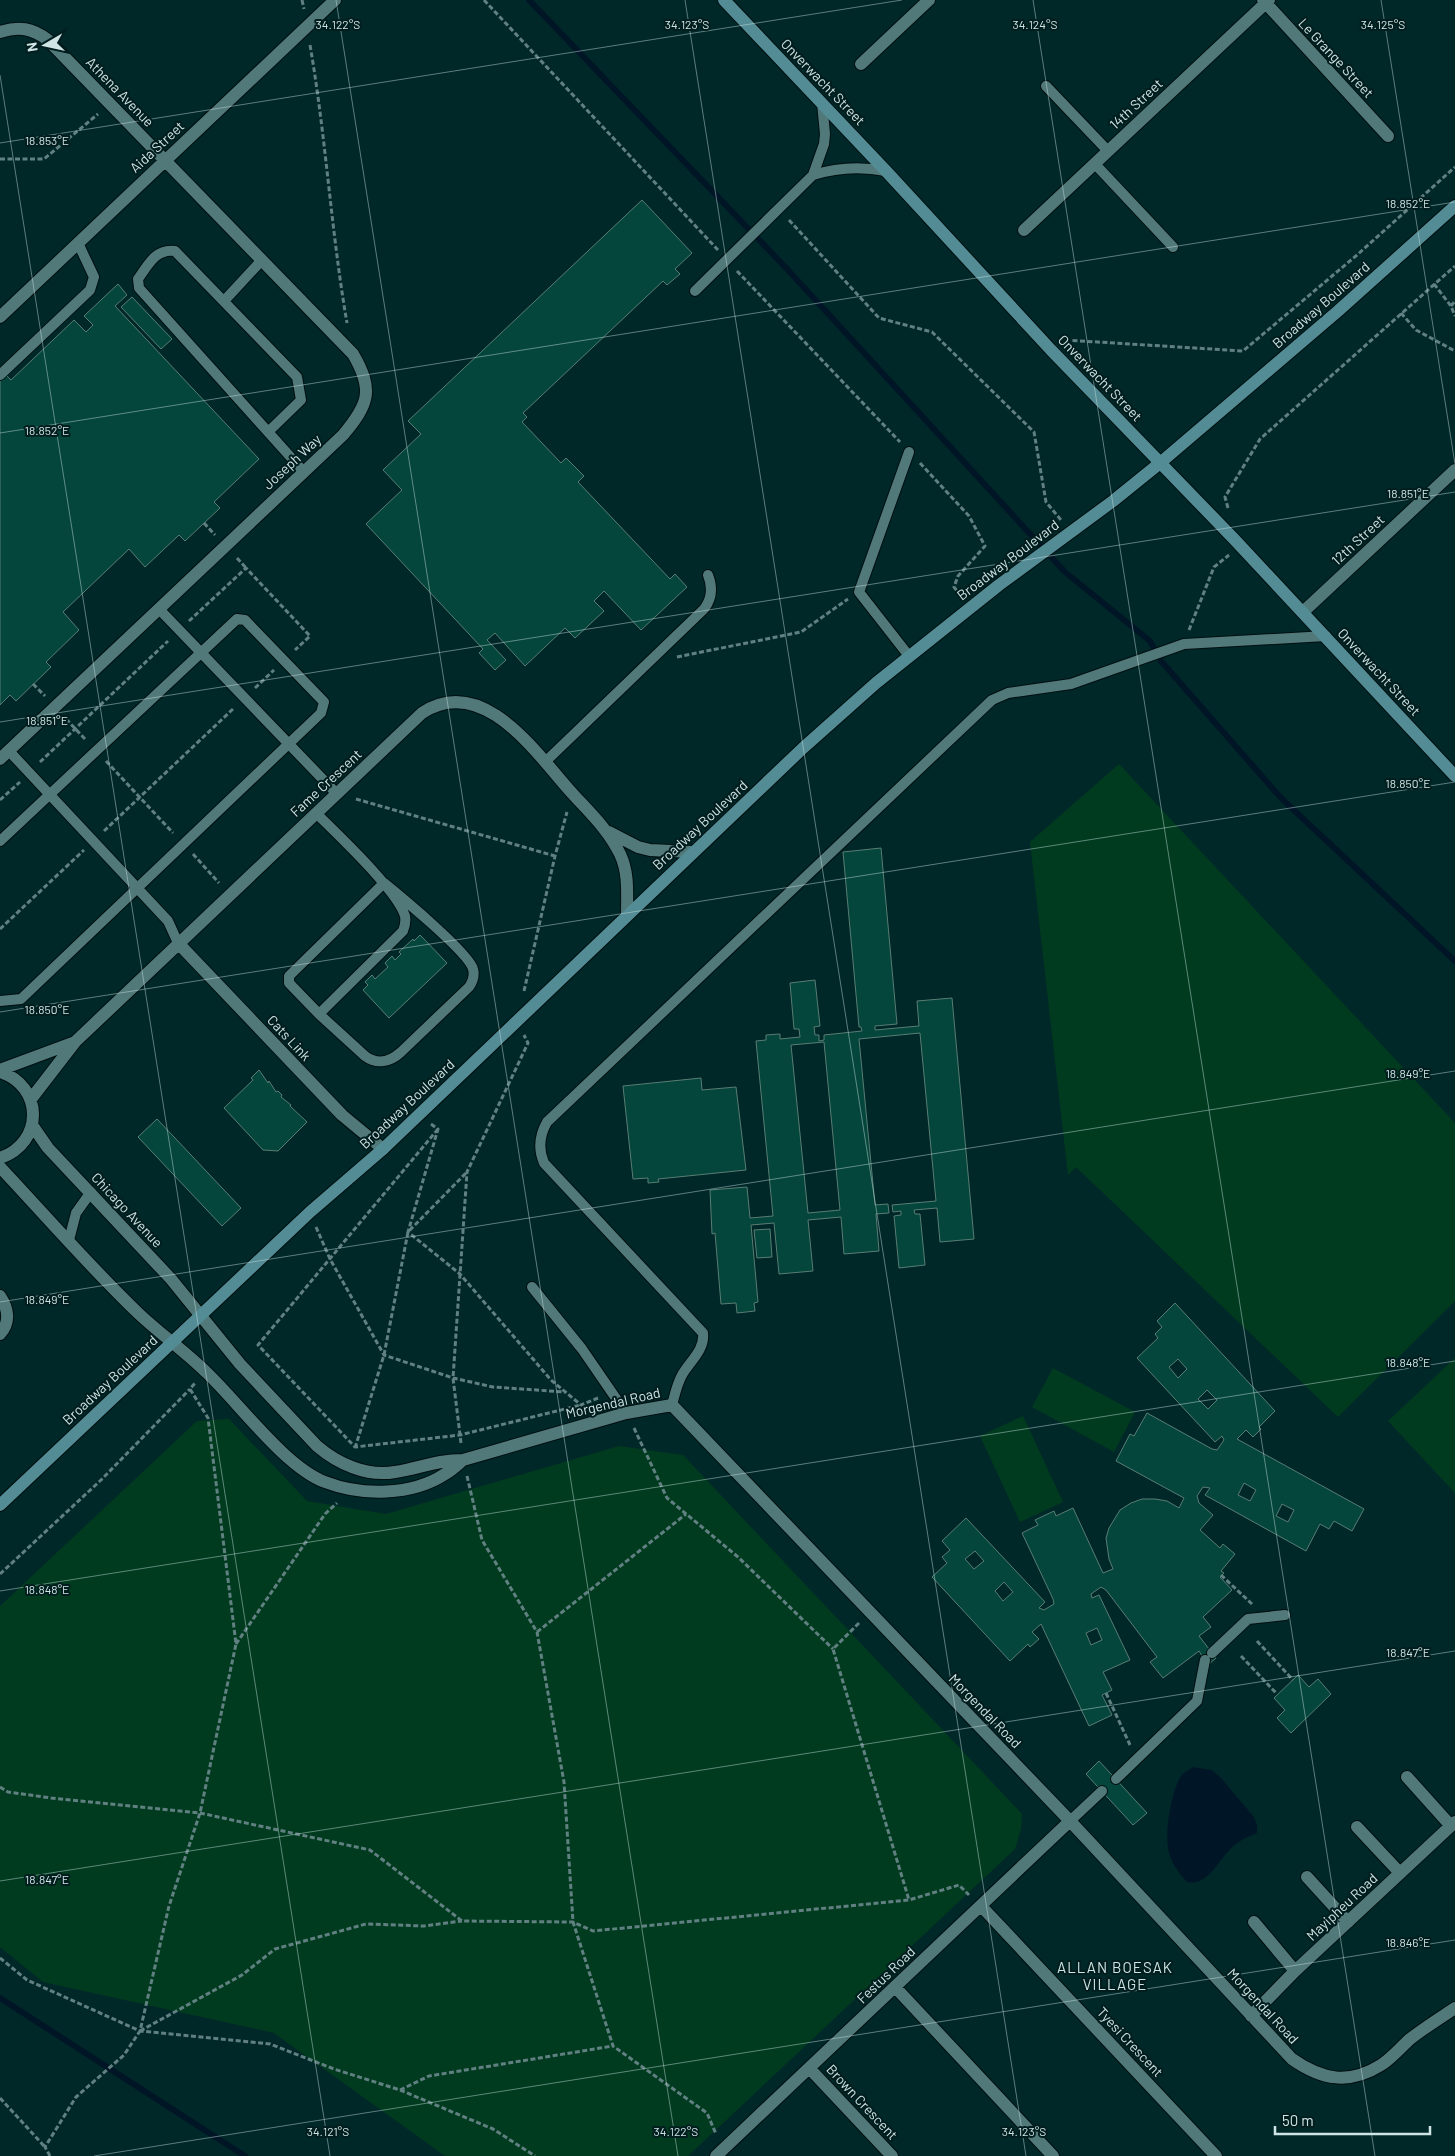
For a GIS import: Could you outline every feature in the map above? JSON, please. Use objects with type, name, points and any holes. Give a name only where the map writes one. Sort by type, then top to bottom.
[{"type":"main road","name":"Onverwacht Street","points":[[724,0],[886,171],[1050,350],[1326,636],[1455,776]]},
{"type":"main road","name":"Broadway Boulevard","points":[[0,1505],[310,1212],[382,1149],[803,748],[909,656],[1160,463],[1338,311],[1455,206]]},
{"type":"street","name":"Aida Street","points":[[0,316],[335,0]]},
{"type":"street","points":[[861,64],[929,0]]},
{"type":"street","name":"Le Grange Street","points":[[1266,1],[1388,136]]},
{"type":"street","name":"14th Street","points":[[1024,230],[1266,1]]},
{"type":"street","name":"Athena Avenue","points":[[0,32],[11,28],[36,31],[48,40],[165,160]]},
{"type":"street","name":"Joseph Way","points":[[4,755],[343,434],[358,416],[365,400],[366,387],[362,369],[353,354],[165,160]]},
{"type":"street","name":"12th Street","points":[[1303,612],[1455,470]]},
{"type":"street","name":"Fame Crescent","points":[[30,1099],[75,1042],[178,943],[422,713],[442,703],[463,703],[490,711],[512,727],[609,832],[627,873],[628,914]]},
{"type":"street","name":"Fame Crescent","points":[[609,832],[638,847],[650,850],[693,852]]},
{"type":"street","name":"Cats Link","points":[[178,943],[342,1115],[382,1149]]},
{"type":"street","name":"Fame Crescent","points":[[0,1071],[75,1042]]},
{"type":"street","points":[[0,1071],[18,1081],[30,1099],[33,1112],[32,1125],[24,1142],[18,1148],[0,1158]]},
{"type":"street","name":"Chicago Avenue","points":[[32,1125],[48,1148],[172,1279],[200,1315]]},
{"type":"street","points":[[0,1167],[137,1311],[171,1344]]},
{"type":"street","points":[[0,1296],[8,1312],[7,1321],[0,1334]]},
{"type":"street","name":"Morgendal Road","points":[[200,1315],[240,1364],[317,1446],[328,1455],[356,1469],[394,1472],[443,1460],[463,1460],[626,1413],[672,1405],[1070,1821],[1292,2059],[1308,2070],[1323,2076],[1341,2079],[1363,2074],[1382,2064],[1411,2038],[1455,2008]]},
{"type":"street","name":"Morgendal Road","points":[[171,1344],[205,1371],[290,1458],[323,1481],[350,1490],[396,1491],[426,1483],[445,1475],[463,1460]]},
{"type":"street","points":[[1407,1777],[1453,1824]]},
{"type":"street","name":"Festus Road","points":[[722,2154],[1070,1821]]},
{"type":"street","name":"Mayipheu Road","points":[[1251,2016],[1296,1971],[1453,1824]]},
{"type":"street","points":[[1357,1827],[1400,1873]]},
{"type":"street","points":[[1307,1876],[1348,1922]]},
{"type":"street","name":"Tyesi Crescent","points":[[981,1906],[1216,2156]]},
{"type":"street","points":[[1254,1922],[1296,1971]]},
{"type":"street","points":[[895,1987],[1053,2156]]},
{"type":"street","name":"Brown Crescent","points":[[810,2068],[892,2156]]},
{"type":"lane","points":[[1046,86],[1108,151]]},
{"type":"lane","points":[[695,292],[813,175],[826,134],[822,103]]},
{"type":"lane","points":[[1095,164],[1173,247]]},
{"type":"lane","points":[[813,175],[831,169],[854,167],[886,171]]},
{"type":"lane","points":[[0,375],[90,290],[94,277],[78,243]]},
{"type":"lane","points":[[268,432],[301,400],[300,383],[292,370],[175,251],[164,251],[157,254],[138,279],[139,288],[268,432],[304,472]]},
{"type":"lane","points":[[224,301],[262,260]]},
{"type":"lane","points":[[908,452],[859,592],[909,656]]},
{"type":"lane","points":[[545,762],[704,609],[711,592],[708,576]]},
{"type":"lane","points":[[159,609],[337,794]]},
{"type":"lane","points":[[0,841],[233,620],[241,618],[245,620],[322,698],[324,706],[320,713],[21,999],[0,1001]]},
{"type":"lane","points":[[672,1405],[676,1387],[682,1375],[703,1345],[703,1333],[544,1163],[540,1155],[540,1146],[543,1129],[547,1122],[992,700],[1008,693],[1071,684],[1184,644],[1326,636]]},
{"type":"lane","points":[[4,755],[29,773],[168,921],[178,943]]},
{"type":"lane","points":[[316,813],[384,884],[445,936],[473,966],[472,982],[396,1057],[381,1062],[372,1061],[365,1056],[319,1014],[290,983],[291,973],[384,884]]},
{"type":"lane","points":[[319,1014],[403,931],[406,920],[404,914],[384,884]]},
{"type":"lane","points":[[69,1240],[76,1212],[91,1192]]},
{"type":"lane","points":[[532,1287],[582,1349],[626,1413]]},
{"type":"lane","points":[[1116,1779],[1197,1701],[1208,1656],[1244,1622],[1265,1616],[1286,1615]]},
{"type":"lane","points":[[1070,1821],[1102,1791]]},
{"type":"path","points":[[302,0],[319,97],[341,289],[348,326]]},
{"type":"path","points":[[484,0],[969,516],[985,546],[958,576],[954,587],[970,608]]},
{"type":"path","points":[[0,158],[44,159],[111,104]]},
{"type":"path","points":[[1050,350],[1065,340],[1243,351],[1357,255],[1455,167]]},
{"type":"path","points":[[776,212],[879,318],[932,332],[1034,432],[1046,502],[1071,532]]},
{"type":"path","points":[[1230,513],[1225,497],[1260,439],[1455,266]]},
{"type":"path","points":[[1434,284],[1455,316]]},
{"type":"path","points":[[1450,306],[1455,301]]},
{"type":"path","points":[[1401,313],[1416,330],[1455,351]]},
{"type":"path","points":[[1184,644],[1214,568],[1240,546]]},
{"type":"path","points":[[0,800],[246,568],[310,636],[0,929]]},
{"type":"path","points":[[676,657],[801,632],[859,592]]},
{"type":"path","points":[[33,684],[230,894]]},
{"type":"path","points":[[408,1232],[467,1172],[528,1043],[517,1020],[555,856],[572,793]]},
{"type":"path","points":[[337,794],[555,856]]},
{"type":"path","points":[[418,1115],[438,1129]]},
{"type":"path","points":[[356,1469],[354,1447],[384,1355],[408,1232],[438,1129]]},
{"type":"path","points":[[354,1447],[258,1345],[438,1129]]},
{"type":"path","points":[[467,1172],[453,1378],[463,1460],[482,1540],[537,1632],[564,1782],[573,1922],[613,2046],[707,2113],[722,2154]]},
{"type":"path","points":[[310,1212],[330,1259],[384,1355],[453,1378],[493,1387],[566,1392]]},
{"type":"path","points":[[408,1232],[460,1274],[552,1380],[581,1405]]},
{"type":"path","points":[[0,1574],[101,1480],[190,1389],[205,1371]]},
{"type":"path","points":[[45,2148],[76,2097],[124,2055],[140,2031],[170,1906],[200,1813],[236,1644],[208,1418],[190,1389]]},
{"type":"path","points":[[354,1447],[460,1435],[581,1405],[612,1392]]},
{"type":"path","points":[[626,1413],[667,1498],[738,1557],[833,1649],[909,1900]]},
{"type":"path","points":[[236,1644],[326,1514],[350,1490]]},
{"type":"path","points":[[537,1632],[686,1514]]},
{"type":"path","points":[[1221,1575],[1265,1616]]},
{"type":"path","points":[[833,1649],[870,1612]]},
{"type":"path","points":[[1257,1641],[1293,1680]]},
{"type":"path","points":[[1242,1656],[1277,1694]]},
{"type":"path","points":[[1106,1693],[1136,1760]]},
{"type":"path","points":[[0,1787],[8,1792],[51,1798],[200,1813],[370,1850],[462,1921]]},
{"type":"path","points":[[140,2031],[242,1975],[275,1949],[366,1924],[424,1926],[462,1921],[573,1922],[593,1931],[909,1900],[959,1885],[981,1906]]},
{"type":"path","points":[[0,1958],[27,1980],[140,2031],[270,2044],[334,2069],[400,2090],[493,2129],[535,2156]]},
{"type":"path","points":[[400,2090],[429,2076],[613,2046]]},
{"type":"path","points":[[0,2098],[50,2156]]},
{"type":"green space","points":[[1119,764],[1455,1123],[1455,1301],[1338,1417],[1076,1167],[1068,1175],[1030,842]]},
{"type":"green space","points":[[1455,1358],[1455,1493],[1388,1421]]},
{"type":"green space","points":[[1053,1368],[1135,1412],[1114,1452],[1032,1407]]},
{"type":"green space","points":[[1023,1416],[1063,1502],[1020,1522],[980,1436]]},
{"type":"green space","points":[[229,1419],[307,1501],[386,1514],[619,1446],[683,1455],[1022,1814],[1021,1829],[1015,1849],[688,2156],[445,2156],[274,2033],[43,1982],[0,1947],[0,1606],[197,1421]]},
{"type":"water","points":[[1193,1767],[1212,1770],[1221,1778],[1254,1817],[1257,1833],[1243,1839],[1233,1847],[1203,1879],[1187,1882],[1170,1857],[1167,1836],[1171,1803],[1177,1783],[1182,1775]]},
{"type":"building","points":[[642,200],[692,253],[675,269],[680,274],[667,285],[663,281],[523,413],[527,417],[522,422],[561,463],[566,458],[584,476],[578,482],[670,579],[675,574],[687,587],[641,630],[604,591],[594,601],[604,611],[575,638],[565,628],[525,666],[495,633],[487,640],[506,660],[495,670],[479,653],[483,649],[366,524],[402,490],[383,470],[421,434],[408,421]]},
{"type":"building","points":[[118,284],[127,295],[115,306],[259,459],[214,502],[220,508],[185,541],[179,535],[145,567],[129,549],[63,612],[79,630],[46,662],[51,667],[16,701],[10,695],[0,705],[0,381],[6,375],[11,380],[74,320],[86,332],[93,325],[84,316]]},
{"type":"building","points":[[132,297],[172,339],[161,349],[121,307]]},
{"type":"building","points":[[881,848],[897,1024],[875,1026],[875,1030],[919,1026],[917,1001],[952,998],[974,1239],[940,1242],[937,1208],[914,1210],[915,1214],[920,1214],[925,1265],[899,1268],[894,1216],[901,1215],[901,1211],[893,1212],[892,1205],[936,1201],[920,1033],[859,1039],[875,1205],[888,1204],[889,1213],[876,1214],[879,1251],[844,1254],[841,1217],[808,1220],[813,1271],[779,1274],[774,1223],[751,1225],[758,1302],[754,1303],[755,1311],[737,1313],[736,1303],[721,1304],[715,1233],[712,1234],[710,1190],[747,1187],[750,1218],[773,1216],[756,1041],[766,1040],[766,1035],[780,1034],[780,1039],[800,1037],[799,1029],[794,1029],[790,983],[815,980],[820,1026],[814,1027],[815,1035],[819,1035],[819,1041],[824,1040],[824,1035],[862,1031],[861,1027],[859,1027],[843,852]],"holes":[[[824,1042],[840,1210],[808,1213],[791,1045]]]},
{"type":"building","points":[[420,935],[447,963],[389,1018],[363,990],[368,985],[365,982],[372,975],[375,979],[388,967],[385,963],[392,956],[395,960],[401,954],[399,952]]},
{"type":"building","points":[[259,1070],[276,1092],[278,1091],[282,1095],[281,1097],[307,1122],[278,1151],[263,1150],[224,1108],[253,1080],[251,1078]]},
{"type":"building","points":[[701,1078],[702,1090],[736,1087],[746,1170],[658,1179],[659,1182],[648,1183],[648,1178],[633,1179],[623,1086]]},
{"type":"building","points":[[157,1119],[241,1208],[222,1226],[138,1137]]},
{"type":"building","points":[[770,1229],[772,1257],[757,1258],[754,1230]]},
{"type":"building","points":[[1175,1303],[1275,1411],[1259,1427],[1261,1429],[1253,1437],[1246,1430],[1237,1439],[1364,1509],[1352,1531],[1334,1521],[1329,1529],[1320,1524],[1306,1551],[1205,1495],[1210,1488],[1203,1487],[1197,1496],[1199,1503],[1213,1515],[1200,1530],[1220,1548],[1223,1544],[1235,1554],[1221,1571],[1224,1573],[1220,1577],[1232,1590],[1203,1617],[1211,1627],[1199,1636],[1216,1658],[1208,1665],[1199,1651],[1163,1678],[1150,1662],[1157,1657],[1106,1590],[1101,1587],[1091,1594],[1092,1598],[1099,1595],[1130,1660],[1103,1672],[1112,1690],[1102,1695],[1112,1715],[1089,1726],[1041,1624],[1032,1632],[1039,1639],[1030,1647],[1028,1644],[1010,1661],[932,1577],[947,1563],[942,1557],[950,1550],[942,1541],[966,1518],[1045,1602],[1039,1608],[1044,1610],[1054,1604],[1053,1599],[1022,1533],[1038,1525],[1035,1520],[1054,1511],[1056,1516],[1073,1508],[1103,1573],[1113,1569],[1109,1559],[1106,1538],[1109,1528],[1120,1510],[1142,1499],[1167,1501],[1179,1508],[1184,1498],[1116,1461],[1130,1434],[1134,1436],[1147,1413],[1212,1449],[1217,1450],[1224,1440],[1222,1436],[1215,1442],[1137,1358],[1158,1338],[1155,1334],[1162,1327],[1157,1321]],"holes":[[[1178,1359],[1187,1369],[1178,1378],[1169,1367]],[[1207,1390],[1217,1400],[1208,1409],[1198,1399]],[[1244,1483],[1256,1490],[1250,1501],[1238,1495]],[[1282,1504],[1294,1510],[1288,1522],[1276,1516]],[[975,1551],[984,1561],[974,1569],[965,1559]],[[1004,1582],[1013,1592],[1003,1601],[995,1591]],[[1097,1628],[1102,1640],[1091,1645],[1086,1633]]]},
{"type":"building","points":[[1298,1675],[1309,1687],[1318,1679],[1331,1694],[1291,1733],[1277,1718],[1285,1710],[1274,1698]]},
{"type":"building","points":[[1099,1761],[1147,1813],[1133,1825],[1086,1774]]},
{"type":"waterway","points":[[529,0],[788,270],[1065,572],[1150,641],[1161,661],[1281,798],[1455,961]]},
{"type":"waterway","points":[[0,1998],[245,2156]]},
{"type":"district","name":"ALLAN BOESAK VILLAGE","points":[[1115,1976]]}]
